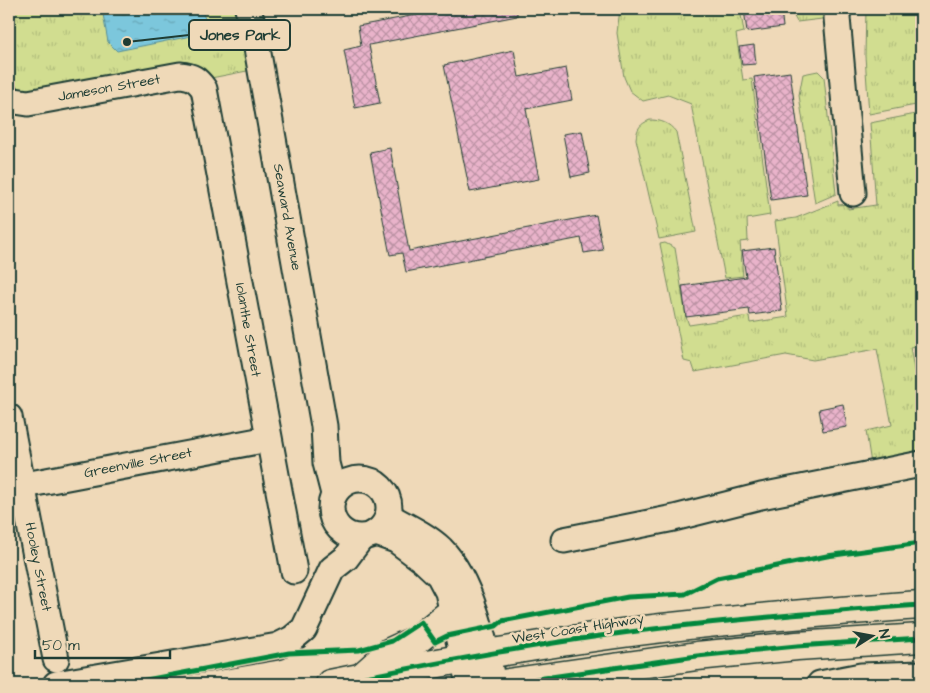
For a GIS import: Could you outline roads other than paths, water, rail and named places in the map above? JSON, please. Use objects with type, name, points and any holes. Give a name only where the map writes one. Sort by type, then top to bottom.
[{"type":"highway","name":"West Coast Highway","points":[[330,684],[361,678],[473,666],[660,628],[787,615],[921,606]]},
{"type":"highway","points":[[361,678],[390,652],[418,639],[452,612]]},
{"type":"highway","points":[[502,684],[697,656],[797,646],[921,638]]},
{"type":"street","name":"Seaward Avenue","points":[[248,9],[254,31],[324,426],[326,463],[334,494]]},
{"type":"street","points":[[838,9],[837,18],[853,193]]},
{"type":"street","name":"Jameson Street","points":[[9,100],[28,103],[180,76],[190,76],[198,81],[204,89]]},
{"type":"street","name":"Iolanthe Street","points":[[204,89],[294,571]]},
{"type":"street","name":"Hooley Street","points":[[9,417],[15,487],[56,659]]},
{"type":"street","name":"Seaward Avenue","points":[[324,426],[340,456],[356,479]]},
{"type":"street","name":"Greenville Street","points":[[15,487],[268,439]]},
{"type":"street","points":[[564,540],[674,518],[761,496],[921,464]]},
{"type":"street","points":[[56,684],[278,646],[292,640],[304,629],[332,568],[346,558],[375,529],[390,506],[388,497],[375,483],[366,479],[356,479],[343,484],[334,494],[331,509],[336,524],[342,531],[351,536],[375,529],[421,534],[441,549],[458,573],[469,598],[473,666]]},
{"type":"street","points":[[332,568],[330,547],[336,524]]},
{"type":"street","points":[[375,529],[396,540],[439,575],[448,592],[452,612],[473,666],[493,684]]},
{"type":"street","points":[[820,684],[860,676],[921,674]]},
{"type":"water","points":[[108,9],[201,9],[206,21],[201,34],[117,51],[108,42],[103,14]]},
{"type":"place","name":"Jones Park","points":[[127,42]]}]
